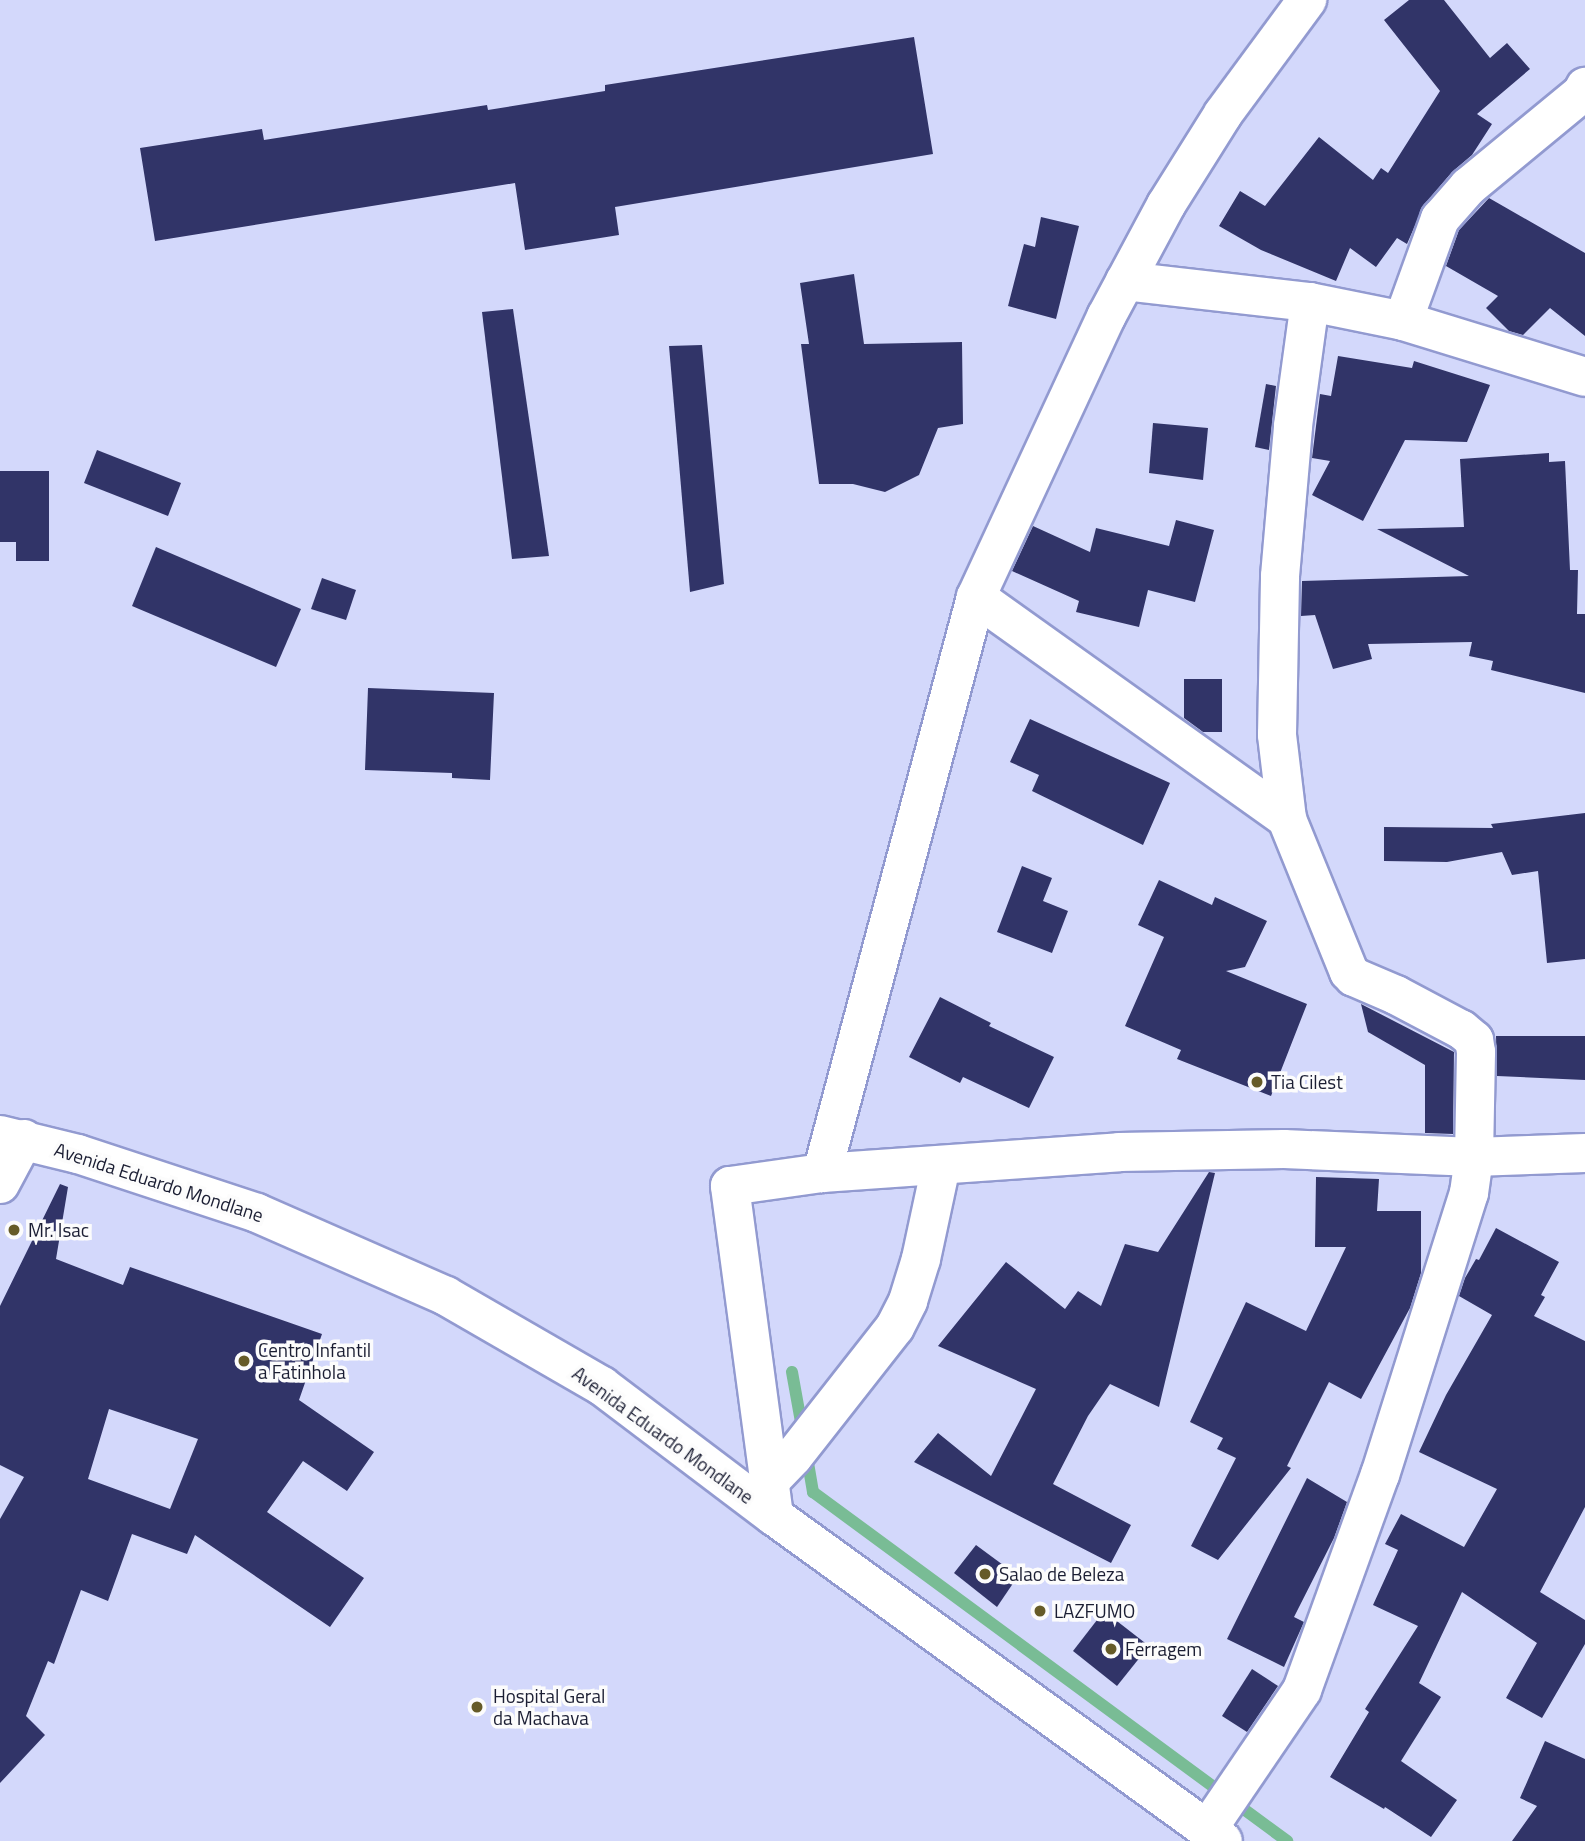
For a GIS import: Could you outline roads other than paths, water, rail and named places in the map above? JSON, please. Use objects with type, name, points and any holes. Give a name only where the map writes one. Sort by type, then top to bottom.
[{"type":"street","points":[[822,1173],[976,597],[1125,281],[1166,205],[1223,114],[1307,0]]},
{"type":"street","points":[[1403,321],[1440,219],[1468,187],[1582,93],[1585,87]]},
{"type":"street","points":[[1125,281],[1310,302],[1403,321],[1585,376]]},
{"type":"street","points":[[1215,1835],[1302,1690],[1380,1475],[1469,1193],[1474,1157],[1474,1040],[1462,1030],[1354,977],[1349,972],[1287,818],[1277,735],[1279,590],[1295,413],[1310,302]]},
{"type":"street","points":[[976,597],[1287,818]]},
{"type":"street","points":[[0,1184],[12,1137]]},
{"type":"street","name":"Avenida Eduardo Mondlane","points":[[12,1137],[257,1213],[446,1296],[602,1386],[771,1499],[1215,1835]]},
{"type":"street","points":[[771,1499],[730,1186],[822,1173],[1119,1152],[1338,1150],[1474,1157],[1585,1153]]},
{"type":"street","points":[[771,1499],[793,1457],[895,1327],[908,1301],[921,1259],[941,1166]]},
{"type":"waterway","points":[[792,1372],[803,1433]]},
{"type":"waterway","points":[[806,1451],[813,1492],[1287,1841]]},
{"type":"place","name":"Tia Cilest","points":[[1257,1082]]},
{"type":"place","name":"Mr. Isac","points":[[14,1230]]},
{"type":"place","name":"Centro Infantil a Fatinhola","points":[[244,1361]]},
{"type":"place","name":"Salao de Beleza","points":[[985,1574]]},
{"type":"place","name":"LAZFUMO","points":[[1040,1611]]},
{"type":"place","name":"Ferragem","points":[[1111,1649]]},
{"type":"place","name":"Hospital Geral da Machava","points":[[477,1707]]}]
